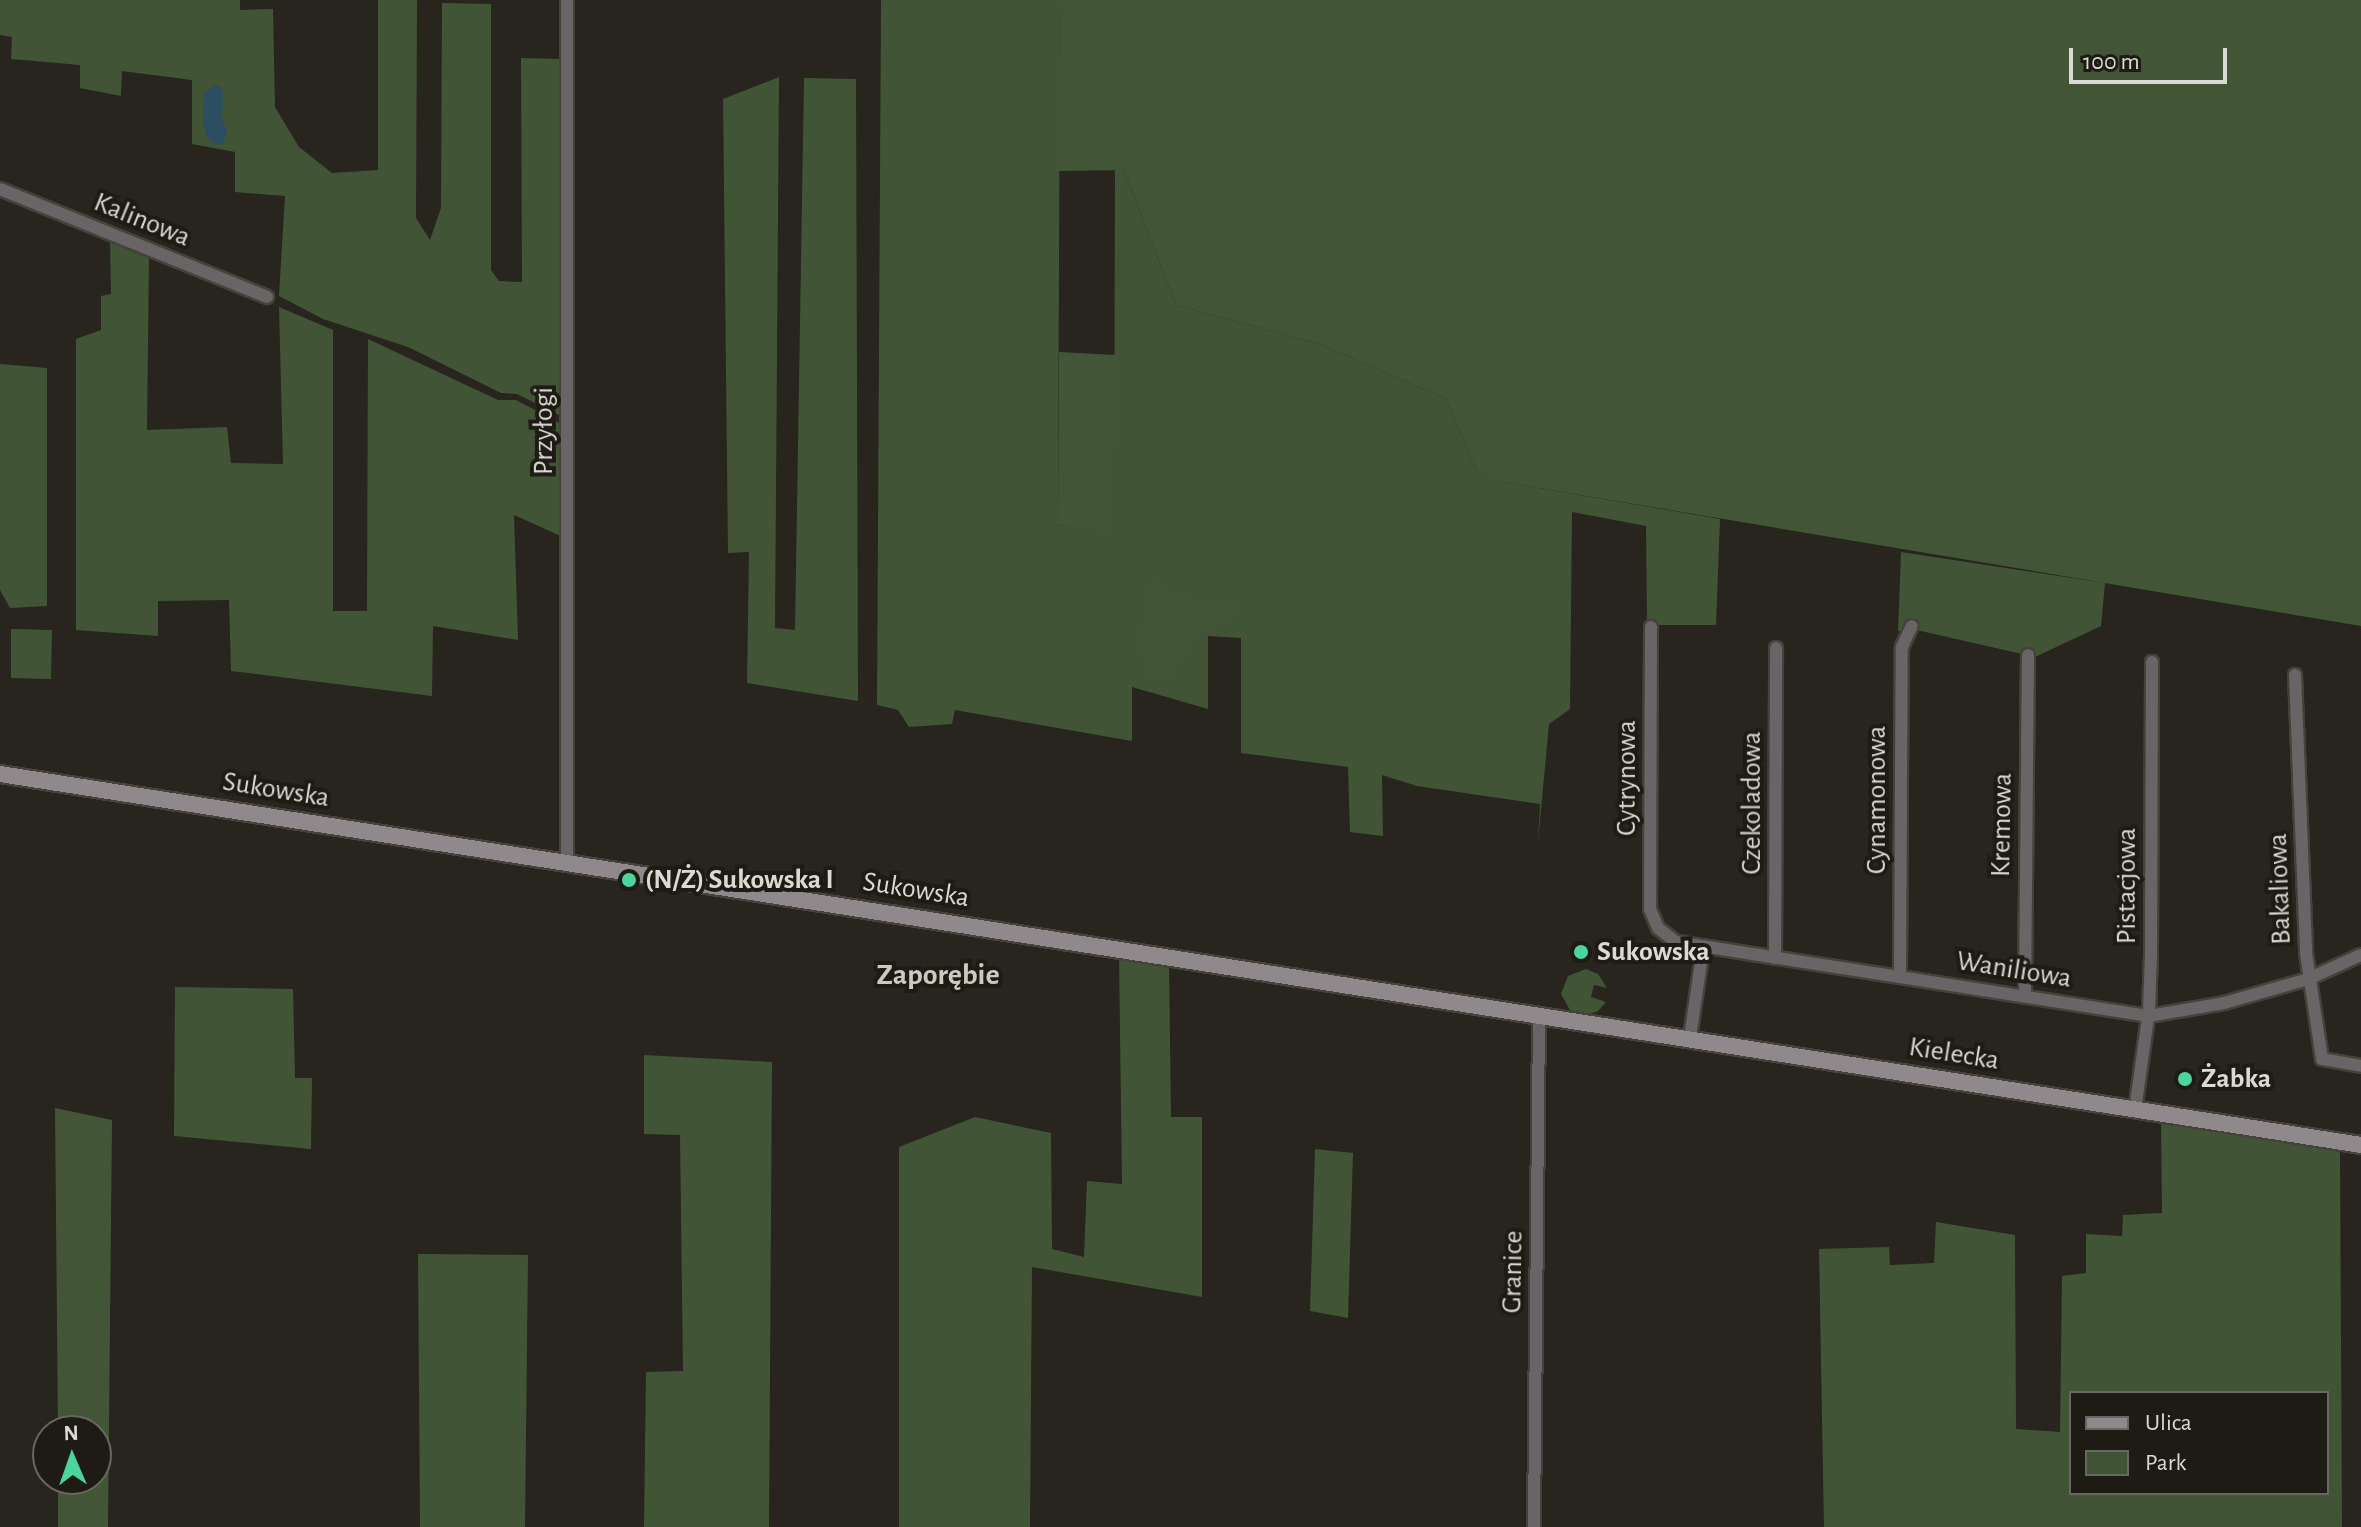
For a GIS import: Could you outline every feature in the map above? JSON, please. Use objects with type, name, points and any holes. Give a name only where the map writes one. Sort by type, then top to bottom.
[{"type":"street","name":"Przyłogi","points":[[567,0],[567,861]]},
{"type":"street","name":"Kalinowa","points":[[0,189],[267,297]]},
{"type":"street","name":"Cynamonowa","points":[[1900,976],[1902,647],[1912,626]]},
{"type":"street","name":"Cytrynowa","points":[[1651,627],[1650,909],[1658,928]]},
{"type":"street","name":"Czekoladowa","points":[[1775,958],[1776,648]]},
{"type":"street","name":"Kremowa","points":[[2025,996],[2028,655]]},
{"type":"street","name":"Pistacjowa","points":[[2135,1110],[2149,1016],[2152,662]]},
{"type":"street","name":"Bakaliowa","points":[[2295,675],[2308,979],[2322,1059],[2361,1066]]},
{"type":"street","name":"Sukowska","points":[[0,774],[567,861],[1539,1017]]},
{"type":"street","name":"Waniliowa","points":[[1658,928],[1676,942],[1703,949],[1900,976],[2149,1016],[2224,1003],[2308,979],[2361,955]]},
{"type":"street","points":[[1690,1038],[1703,949]]},
{"type":"street","name":"Kielecka","points":[[1539,1017],[1690,1038],[2361,1145]]},
{"type":"street","name":"Granice","points":[[1534,1527],[1539,1017]]},
{"type":"green space","points":[[0,0],[240,0],[240,10],[273,9],[275,107],[299,147],[332,173],[378,170],[378,0],[417,0],[416,218],[430,240],[441,208],[442,3],[491,4],[491,270],[499,281],[522,282],[521,58],[563,59],[565,418],[517,394],[501,393],[408,347],[323,319],[279,296],[285,196],[235,192],[235,152],[192,144],[192,80],[122,71],[121,96],[80,88],[80,65],[11,59],[12,37],[0,35]]},
{"type":"green space","points":[[881,0],[1060,0],[1058,525],[1114,533],[1115,170],[1124,170],[1176,305],[1320,344],[1446,399],[1476,470],[1492,480],[1720,519],[1716,625],[1658,625],[1647,622],[1646,526],[1572,512],[1570,709],[1549,724],[1538,842],[1540,804],[1417,786],[1382,775],[1383,836],[1350,832],[1348,767],[1241,753],[1241,638],[1208,636],[1208,709],[1132,687],[1132,741],[955,710],[952,724],[909,727],[898,710],[877,705]]},
{"type":"green space","points":[[1060,0],[2361,0],[2361,626],[1491,480],[1476,470],[1446,399],[1320,344],[1176,305],[1124,170],[1058,171]]},
{"type":"green space","points":[[779,77],[775,628],[795,630],[804,78],[856,79],[858,701],[747,683],[749,552],[728,553],[723,99]]},
{"type":"green space","points":[[110,239],[149,255],[147,430],[227,427],[231,463],[283,464],[279,307],[333,330],[333,611],[367,611],[368,339],[498,400],[516,400],[563,425],[563,537],[514,515],[518,640],[433,626],[432,696],[231,671],[229,600],[158,601],[158,636],[76,630],[76,339],[101,330],[101,296],[111,294]]},
{"type":"green space","points":[[1059,352],[1116,355],[1114,534],[1058,525]]},
{"type":"green space","points":[[0,364],[47,368],[47,606],[10,608],[0,590]]},
{"type":"green space","points":[[1901,552],[2105,583],[2101,626],[2035,657],[1921,631],[1898,631]]},
{"type":"green space","points":[[1162,581],[1173,596],[1239,603],[1236,617],[1205,629],[1184,655],[1173,677],[1148,680],[1147,659],[1133,642],[1143,620],[1146,582]]},
{"type":"green space","points":[[11,629],[52,630],[51,679],[11,678]]},
{"type":"green space","points":[[1119,954],[1169,963],[1171,1117],[1202,1117],[1202,1297],[1032,1267],[1030,1527],[899,1527],[899,1147],[975,1117],[1051,1133],[1052,1249],[1084,1257],[1087,1181],[1122,1184]]},
{"type":"green space","points":[[1586,969],[1598,974],[1607,988],[1594,985],[1591,997],[1606,1002],[1598,1011],[1587,1015],[1571,1012],[1561,994],[1568,976]]},
{"type":"green space","points":[[175,987],[293,989],[295,1078],[312,1078],[311,1149],[174,1136]]},
{"type":"green space","points":[[644,1055],[772,1062],[769,1527],[644,1527],[646,1372],[683,1371],[680,1135],[644,1134]]},
{"type":"green space","points":[[55,1108],[112,1120],[109,1415],[58,1415]]},
{"type":"green space","points":[[2161,1122],[2340,1152],[2342,1527],[1824,1527],[1819,1249],[1889,1247],[1890,1265],[1934,1263],[1936,1222],[2015,1235],[2016,1429],[2060,1432],[2062,1276],[2086,1273],[2086,1234],[2122,1236],[2123,1215],[2162,1213]]},
{"type":"green space","points":[[1315,1149],[1353,1153],[1348,1318],[1310,1311]]},
{"type":"green space","points":[[418,1254],[528,1255],[525,1527],[420,1527]]},
{"type":"green space","points":[[58,1495],[108,1495],[108,1527],[58,1527]]},
{"type":"water","points":[[215,85],[221,86],[222,118],[227,132],[223,144],[218,145],[208,139],[203,125],[204,93]]},
{"type":"place","name":"(N/Ż) Sukowska I","points":[[629,880]]},
{"type":"place","name":"Sukowska","points":[[1581,952]]},
{"type":"place","name":"Żabka","points":[[2185,1079]]},
{"type":"district","name":"Zaporębie","points":[[938,975]]}]
